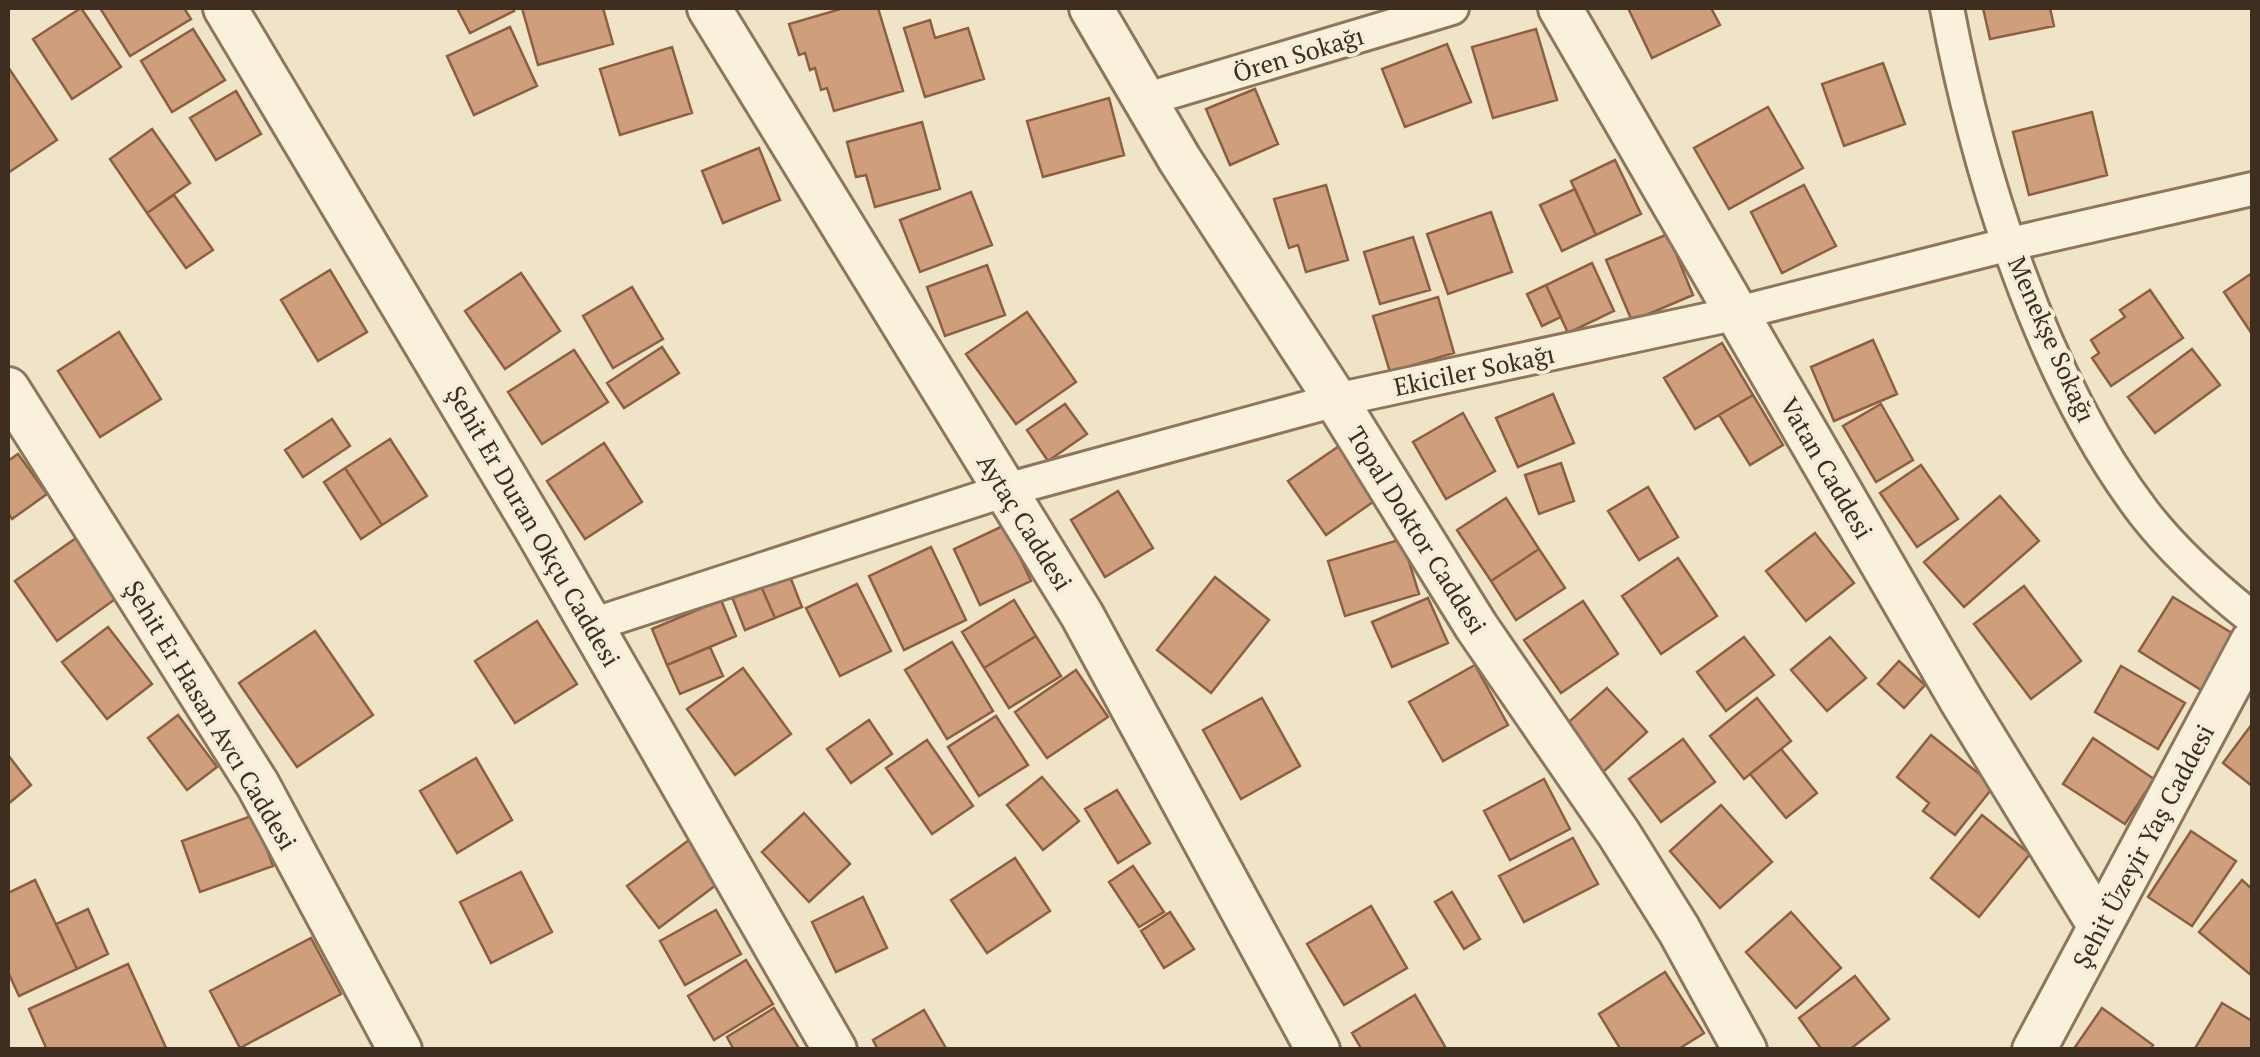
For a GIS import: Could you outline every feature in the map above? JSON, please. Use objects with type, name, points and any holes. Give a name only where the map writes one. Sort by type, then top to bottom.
[{"type":"street","name":"Şehit Er Duran Okçu Caddesi","points":[[225,8],[592,626],[835,1050]]},
{"type":"street","name":"Aytaç Caddesi","points":[[709,8],[1082,614],[1318,1050]]},
{"type":"street","name":"Topal Doktor Caddesi","points":[[1091,8],[1249,270],[1336,400],[1476,626],[1620,834],[1745,1050]]},
{"type":"street","name":"Ören Sokağı","points":[[1144,100],[1452,8]]},
{"type":"street","name":"Vatan Caddesi","points":[[1560,8],[1961,700],[2099,925]]},
{"type":"street","name":"Menekşe Sokağı","points":[[1947,8],[1978,144],[2010,244],[2050,348],[2128,490],[2195,570],[2252,618]]},
{"type":"street","name":"Ekiciler Sokağı","points":[[592,626],[1006,490],[1336,400],[1738,313],[2010,244],[2252,189]]},
{"type":"street","name":"Şehit Er Hasan Avcı Caddesi","points":[[8,389],[258,785],[400,1050]]},
{"type":"street","name":"Şehit Üzeyir Yaş Caddesi","points":[[2034,1050],[2252,642]]},
{"type":"building","points":[[81,8],[121,67],[72,99],[33,39]]},
{"type":"building","points":[[100,8],[184,8],[191,19],[130,56]]},
{"type":"building","points":[[457,8],[512,8],[514,11],[470,33]]},
{"type":"building","points":[[522,8],[603,8],[613,44],[538,65]]},
{"type":"building","points":[[844,8],[878,8],[903,91],[834,111],[827,88],[821,90],[815,68],[810,70],[805,53],[799,55],[789,24]]},
{"type":"building","points":[[1628,8],[1711,8],[1720,25],[1652,58]]},
{"type":"building","points":[[1983,8],[2050,8],[2054,26],[1990,39]]},
{"type":"building","points":[[930,20],[935,38],[968,28],[984,79],[925,97],[904,28]]},
{"type":"building","points":[[510,27],[537,86],[474,115],[447,56]]},
{"type":"building","points":[[193,29],[225,80],[172,112],[141,61]]},
{"type":"building","points":[[1536,29],[1557,100],[1493,118],[1472,47]]},
{"type":"building","points":[[1447,44],[1471,102],[1405,127],[1382,69]]},
{"type":"building","points":[[672,47],[692,113],[620,135],[600,69]]},
{"type":"building","points":[[1883,63],[1905,124],[1844,146],[1822,84]]},
{"type":"building","points":[[8,67],[57,140],[8,173]]},
{"type":"building","points":[[1255,89],[1278,144],[1230,165],[1206,109]]},
{"type":"building","points":[[236,91],[261,134],[216,160],[190,118]]},
{"type":"building","points":[[1109,98],[1124,155],[1043,177],[1027,121]]},
{"type":"building","points":[[1768,107],[1803,168],[1729,209],[1694,148]]},
{"type":"building","points":[[2092,112],[2107,175],[2029,195],[2013,132]]},
{"type":"building","points":[[922,122],[940,189],[875,207],[866,175],[856,177],[847,142]]},
{"type":"building","points":[[152,129],[190,183],[147,213],[110,159]]},
{"type":"building","points":[[759,148],[780,200],[723,223],[702,171]]},
{"type":"building","points":[[1615,160],[1641,214],[1596,235],[1571,181]]},
{"type":"building","points":[[1326,185],[1348,260],[1306,272],[1298,245],[1289,248],[1274,199]]},
{"type":"building","points":[[1804,185],[1836,246],[1782,273],[1751,212]]},
{"type":"building","points":[[1575,189],[1596,235],[1562,251],[1540,205]]},
{"type":"building","points":[[971,192],[992,245],[920,272],[900,220]]},
{"type":"building","points":[[174,195],[213,250],[186,268],[147,213]]},
{"type":"building","points":[[1491,212],[1512,272],[1448,294],[1427,234]]},
{"type":"building","points":[[1668,234],[1693,295],[1632,321],[1606,260]]},
{"type":"building","points":[[1413,237],[1430,290],[1380,304],[1364,252]]},
{"type":"building","points":[[1592,263],[1614,311],[1568,333],[1546,285]]},
{"type":"building","points":[[987,265],[1005,315],[945,336],[927,287]]},
{"type":"building","points":[[330,270],[367,332],[318,361],[281,300]]},
{"type":"building","points":[[521,273],[560,331],[505,369],[465,311]]},
{"type":"building","points":[[2252,273],[2252,334],[2224,292]]},
{"type":"building","points":[[1546,285],[1561,317],[1542,326],[1527,294]]},
{"type":"building","points":[[632,287],[663,339],[613,368],[583,316]]},
{"type":"building","points":[[2150,290],[2183,338],[2111,386],[2092,358],[2099,353],[2091,340],[2125,317],[2120,310]]},
{"type":"building","points":[[1438,297],[1454,353],[1390,372],[1373,316]]},
{"type":"building","points":[[1027,312],[1076,382],[1016,424],[966,354]]},
{"type":"building","points":[[119,332],[161,399],[100,437],[58,371]]},
{"type":"building","points":[[1873,340],[1897,394],[1834,421],[1811,367]]},
{"type":"building","points":[[1722,343],[1753,395],[1695,429],[1664,378]]},
{"type":"building","points":[[662,347],[679,373],[624,408],[607,383]]},
{"type":"building","points":[[2192,349],[2220,385],[2155,433],[2128,397]]},
{"type":"building","points":[[574,350],[608,402],[542,444],[508,392]]},
{"type":"building","points":[[1553,394],[1574,443],[1518,467],[1496,418]]},
{"type":"building","points":[[1753,395],[1783,445],[1750,465],[1719,415]]},
{"type":"building","points":[[1065,404],[1087,434],[1048,461],[1027,430]]},
{"type":"building","points":[[1881,404],[1913,460],[1876,482],[1843,426]]},
{"type":"building","points":[[1463,413],[1495,471],[1446,499],[1413,442]]},
{"type":"building","points":[[332,419],[350,446],[303,477],[285,450]]},
{"type":"building","points":[[390,439],[427,496],[382,525],[345,468]]},
{"type":"building","points":[[604,443],[642,502],[585,539],[547,481]]},
{"type":"building","points":[[1342,444],[1380,497],[1326,535],[1288,481]]},
{"type":"building","points":[[18,454],[47,494],[12,519],[8,513],[8,461]]},
{"type":"building","points":[[1561,463],[1574,501],[1539,514],[1525,475]]},
{"type":"building","points":[[1921,465],[1958,519],[1917,547],[1880,493]]},
{"type":"building","points":[[345,468],[382,525],[361,539],[324,482]]},
{"type":"building","points":[[1648,487],[1678,537],[1639,560],[1608,511]]},
{"type":"building","points":[[1118,491],[1153,548],[1105,577],[1071,520]]},
{"type":"building","points":[[2000,496],[2039,541],[1964,607],[1924,562]]},
{"type":"building","points":[[1506,498],[1539,549],[1491,581],[1457,530]]},
{"type":"building","points":[[1005,525],[1031,581],[980,605],[954,549]]},
{"type":"building","points":[[1815,533],[1854,583],[1806,621],[1766,571]]},
{"type":"building","points":[[76,538],[118,597],[57,641],[15,581]]},
{"type":"building","points":[[1402,539],[1419,594],[1345,616],[1328,561]]},
{"type":"building","points":[[931,547],[966,620],[904,650],[869,576]]},
{"type":"building","points":[[1539,549],[1565,588],[1516,620],[1491,581]]},
{"type":"building","points":[[1678,558],[1717,616],[1661,654],[1622,596]]},
{"type":"building","points":[[789,574],[802,607],[775,618],[761,586]]},
{"type":"building","points":[[1215,577],[1269,620],[1211,693],[1157,650]]},
{"type":"building","points":[[857,584],[891,651],[840,676],[806,608]]},
{"type":"building","points":[[761,586],[775,618],[745,630],[732,597]]},
{"type":"building","points":[[2024,586],[2081,661],[2031,699],[1974,624]]},
{"type":"building","points":[[2173,597],[2235,635],[2201,690],[2139,651]]},
{"type":"building","points":[[1428,598],[1448,643],[1392,667],[1372,622]]},
{"type":"building","points":[[721,600],[736,636],[667,665],[652,629]]},
{"type":"building","points":[[1014,600],[1036,636],[984,668],[962,632]]},
{"type":"building","points":[[1583,601],[1618,654],[1561,693],[1524,640]]},
{"type":"building","points":[[537,621],[577,684],[515,723],[475,661]]},
{"type":"building","points":[[108,627],[152,684],[107,719],[62,662]]},
{"type":"building","points":[[315,631],[373,715],[297,767],[239,683]]},
{"type":"building","points":[[1036,636],[1061,676],[1009,708],[984,668]]},
{"type":"building","points":[[1744,637],[1774,675],[1726,711],[1697,672]]},
{"type":"building","points":[[1830,637],[1866,678],[1827,711],[1791,670]]},
{"type":"building","points":[[952,642],[993,711],[947,739],[905,670]]},
{"type":"building","points":[[710,647],[723,676],[680,694],[667,665]]},
{"type":"building","points":[[1899,661],[1925,685],[1904,708],[1878,684]]},
{"type":"building","points":[[1475,665],[1508,725],[1443,761],[1409,702]]},
{"type":"building","points":[[2121,666],[2185,703],[2158,749],[2095,712]]},
{"type":"building","points":[[743,668],[791,734],[735,775],[687,709]]},
{"type":"building","points":[[1076,670],[1108,717],[1047,758],[1015,712]]},
{"type":"building","points":[[1607,688],[1647,732],[1602,773],[1562,728]]},
{"type":"building","points":[[1262,698],[1300,766],[1241,799],[1203,730]]},
{"type":"building","points":[[1757,698],[1791,741],[1744,779],[1710,736]]},
{"type":"building","points":[[178,715],[217,767],[187,790],[148,738]]},
{"type":"building","points":[[996,716],[1028,765],[979,796],[948,747]]},
{"type":"building","points":[[869,720],[892,754],[851,783],[827,749]]},
{"type":"building","points":[[2252,724],[2252,786],[2223,763]]},
{"type":"building","points":[[1931,735],[1994,786],[1955,835],[1923,811],[1929,803],[1897,777]]},
{"type":"building","points":[[2093,738],[2154,779],[2125,824],[2063,784]]},
{"type":"building","points":[[1683,739],[1715,782],[1661,822],[1629,779]]},
{"type":"building","points":[[927,740],[973,806],[932,834],[886,768]]},
{"type":"building","points":[[1781,749],[1817,793],[1786,818],[1750,774]]},
{"type":"building","points":[[8,755],[31,785],[8,804]]},
{"type":"building","points":[[476,758],[512,820],[457,853],[420,791]]},
{"type":"building","points":[[1042,777],[1079,821],[1043,850],[1007,805]]},
{"type":"building","points":[[1544,779],[1570,829],[1510,860],[1484,811]]},
{"type":"building","points":[[1117,790],[1150,843],[1118,863],[1085,809]]},
{"type":"building","points":[[1721,805],[1772,862],[1720,908],[1670,851]]},
{"type":"building","points":[[804,813],[850,864],[809,902],[762,852]]},
{"type":"building","points":[[254,815],[273,866],[200,892],[182,841]]},
{"type":"building","points":[[1982,815],[2030,854],[1979,917],[1931,878]]},
{"type":"building","points":[[2191,831],[2236,861],[2192,926],[2148,897]]},
{"type":"building","points":[[1573,838],[1598,884],[1524,922],[1499,876]]},
{"type":"building","points":[[689,840],[720,882],[659,928],[627,886]]},
{"type":"building","points":[[1015,858],[1050,911],[987,953],[951,900]]},
{"type":"building","points":[[1133,866],[1164,912],[1139,927],[1109,882]]},
{"type":"building","points":[[521,872],[552,932],[491,963],[460,902]]},
{"type":"building","points":[[35,880],[77,969],[19,996],[8,972],[8,893]]},
{"type":"building","points":[[2242,880],[2252,889],[2251,975],[2199,932]]},
{"type":"building","points":[[1452,892],[1480,939],[1464,949],[1435,902]]},
{"type":"building","points":[[863,897],[887,948],[836,972],[812,922]]},
{"type":"building","points":[[1371,906],[1407,968],[1344,1005],[1307,944]]},
{"type":"building","points":[[88,909],[108,954],[77,969],[56,924]]},
{"type":"building","points":[[716,910],[741,954],[685,985],[660,941]]},
{"type":"building","points":[[1170,912],[1194,949],[1164,968],[1141,931]]},
{"type":"building","points":[[1791,912],[1841,968],[1796,1008],[1746,952]]},
{"type":"building","points":[[311,938],[341,994],[240,1048],[210,991]]},
{"type":"building","points":[[746,960],[773,1004],[714,1040],[688,996]]},
{"type":"building","points":[[128,964],[167,1050],[47,1050],[29,1009]]},
{"type":"building","points":[[1665,972],[1704,1033],[1677,1050],[1621,1050],[1599,1014]]},
{"type":"building","points":[[1855,976],[1889,1019],[1849,1050],[1822,1050],[1799,1018]]},
{"type":"building","points":[[1415,995],[1447,1050],[1362,1050],[1352,1033]]},
{"type":"building","points":[[2222,1003],[2252,1021],[2252,1050],[2194,1050]]},
{"type":"building","points":[[774,1008],[800,1050],[734,1050],[727,1037]]},
{"type":"building","points":[[2102,1008],[2153,1045],[2150,1050],[2073,1050]]},
{"type":"building","points":[[924,1010],[947,1050],[878,1050],[873,1040]]}]
